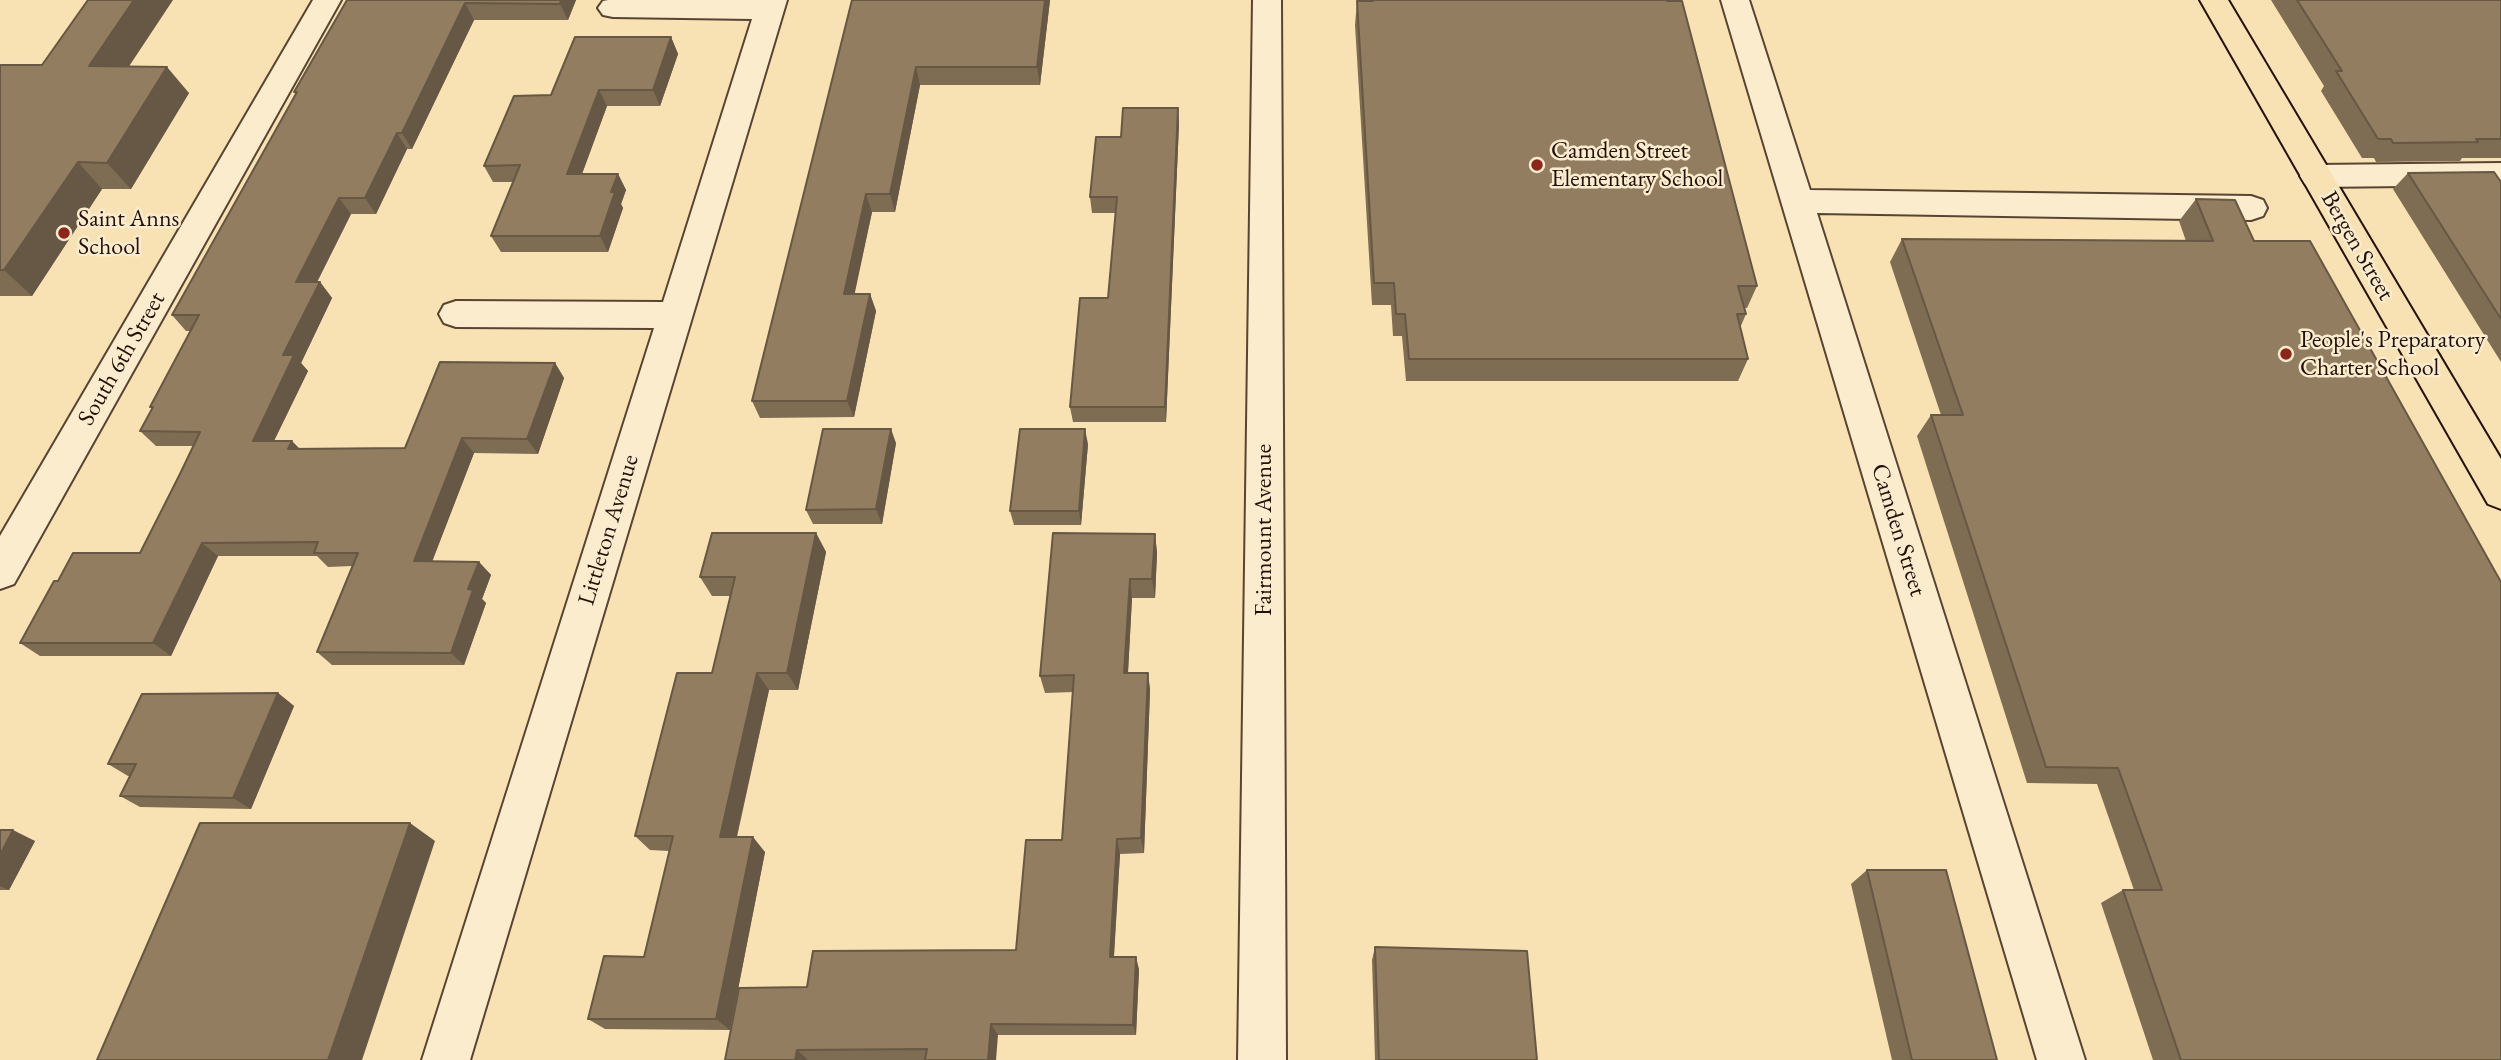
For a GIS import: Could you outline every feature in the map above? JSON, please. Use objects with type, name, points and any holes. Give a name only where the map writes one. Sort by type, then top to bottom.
[{"type":"main road","name":"Bergen Street","points":[[2214,0],[2501,493]]},
{"type":"street","name":"South 6th Street","points":[[0,572],[327,0]]},
{"type":"street","name":"Fairmount Avenue","points":[[1262,1060],[1267,0]]},
{"type":"street","name":"Camden Street","points":[[1735,0],[2061,1060]]},
{"type":"street","points":[[613,8],[771,5]]},
{"type":"street","name":"Littleton Avenue","points":[[446,1060],[771,5]]},
{"type":"street","points":[[2316,176],[2501,174]]},
{"type":"street","points":[[1797,201],[2250,208]]},
{"type":"street","points":[[456,314],[676,315]]},
{"type":"building","points":[[88,0],[134,0],[89,66],[167,67],[107,163],[78,162],[4,270],[0,270],[0,65],[42,65]]},
{"type":"building","points":[[347,0],[561,0],[560,4],[465,3],[402,133],[397,133],[365,198],[339,198],[296,282],[320,282],[283,355],[294,355],[253,441],[292,441],[288,449],[405,448],[440,362],[555,363],[527,439],[462,438],[414,561],[479,562],[468,589],[473,590],[451,653],[317,652],[358,553],[314,553],[318,542],[202,543],[153,643],[20,643],[54,581],[58,581],[73,553],[140,553],[200,432],[140,431],[199,315],[172,315]]},
{"type":"building","points":[[852,0],[1045,0],[1037,67],[916,67],[890,194],[866,194],[844,294],[870,294],[847,401],[752,401]]},
{"type":"building","points":[[2297,0],[2501,0],[2501,139],[2476,139],[2478,142],[2393,143],[2391,139],[2378,139],[2336,71],[2342,71]]},
{"type":"building","name":"Camden Street Elementary School","points":[[1357,1],[1682,1],[1757,286],[1738,286],[1746,314],[1737,314],[1748,359],[1409,359],[1405,314],[1396,314],[1394,283],[1374,283]]},
{"type":"building","points":[[575,37],[671,37],[653,90],[599,90],[567,174],[618,174],[611,192],[615,192],[600,236],[491,236],[520,165],[484,166],[514,96],[551,95]]},
{"type":"building","points":[[1123,108],[1178,108],[1165,407],[1070,407],[1080,298],[1108,298],[1117,197],[1090,197],[1096,137],[1121,137]]},
{"type":"building","points":[[2494,172],[2501,182],[2501,319],[2408,173]]},
{"type":"building","points":[[2196,199],[2235,200],[2254,241],[2310,241],[2501,582],[2501,1060],[2181,1060],[2123,890],[2162,890],[2118,768],[2046,767],[1931,415],[1963,415],[1902,239],[2213,241]]},
{"type":"building","points":[[823,429],[891,429],[876,509],[806,510]]},
{"type":"building","points":[[1020,429],[1085,429],[1079,511],[1010,511]]},
{"type":"building","points":[[712,533],[816,533],[787,673],[757,673],[720,837],[753,837],[716,1019],[588,1019],[604,956],[644,957],[673,836],[635,836],[677,673],[712,673],[735,577],[700,577]]},
{"type":"building","points":[[1053,533],[1155,534],[1152,579],[1130,579],[1124,673],[1148,673],[1141,838],[1117,839],[1110,957],[1136,957],[1133,1025],[991,1024],[988,1060],[925,1060],[927,1049],[797,1050],[795,1060],[725,1060],[739,988],[807,987],[813,951],[1016,950],[1026,840],[1062,840],[1074,675],[1040,676]]},
{"type":"building","points":[[278,693],[233,798],[120,796],[136,764],[108,764],[142,694]]},
{"type":"building","points":[[200,823],[410,823],[328,1060],[97,1060]]},
{"type":"building","points":[[0,830],[13,830],[0,855]]},
{"type":"building","points":[[1867,870],[1946,870],[1997,1060],[1912,1060]]},
{"type":"building","points":[[1375,947],[1527,951],[1537,1060],[1379,1060]]},
{"type":"place","name":"Camden Street Elementary School","points":[[1537,165]]},
{"type":"place","name":"Saint Anns School","points":[[64,233]]},
{"type":"place","name":"People's Preparatory Charter School","points":[[2286,354]]}]
